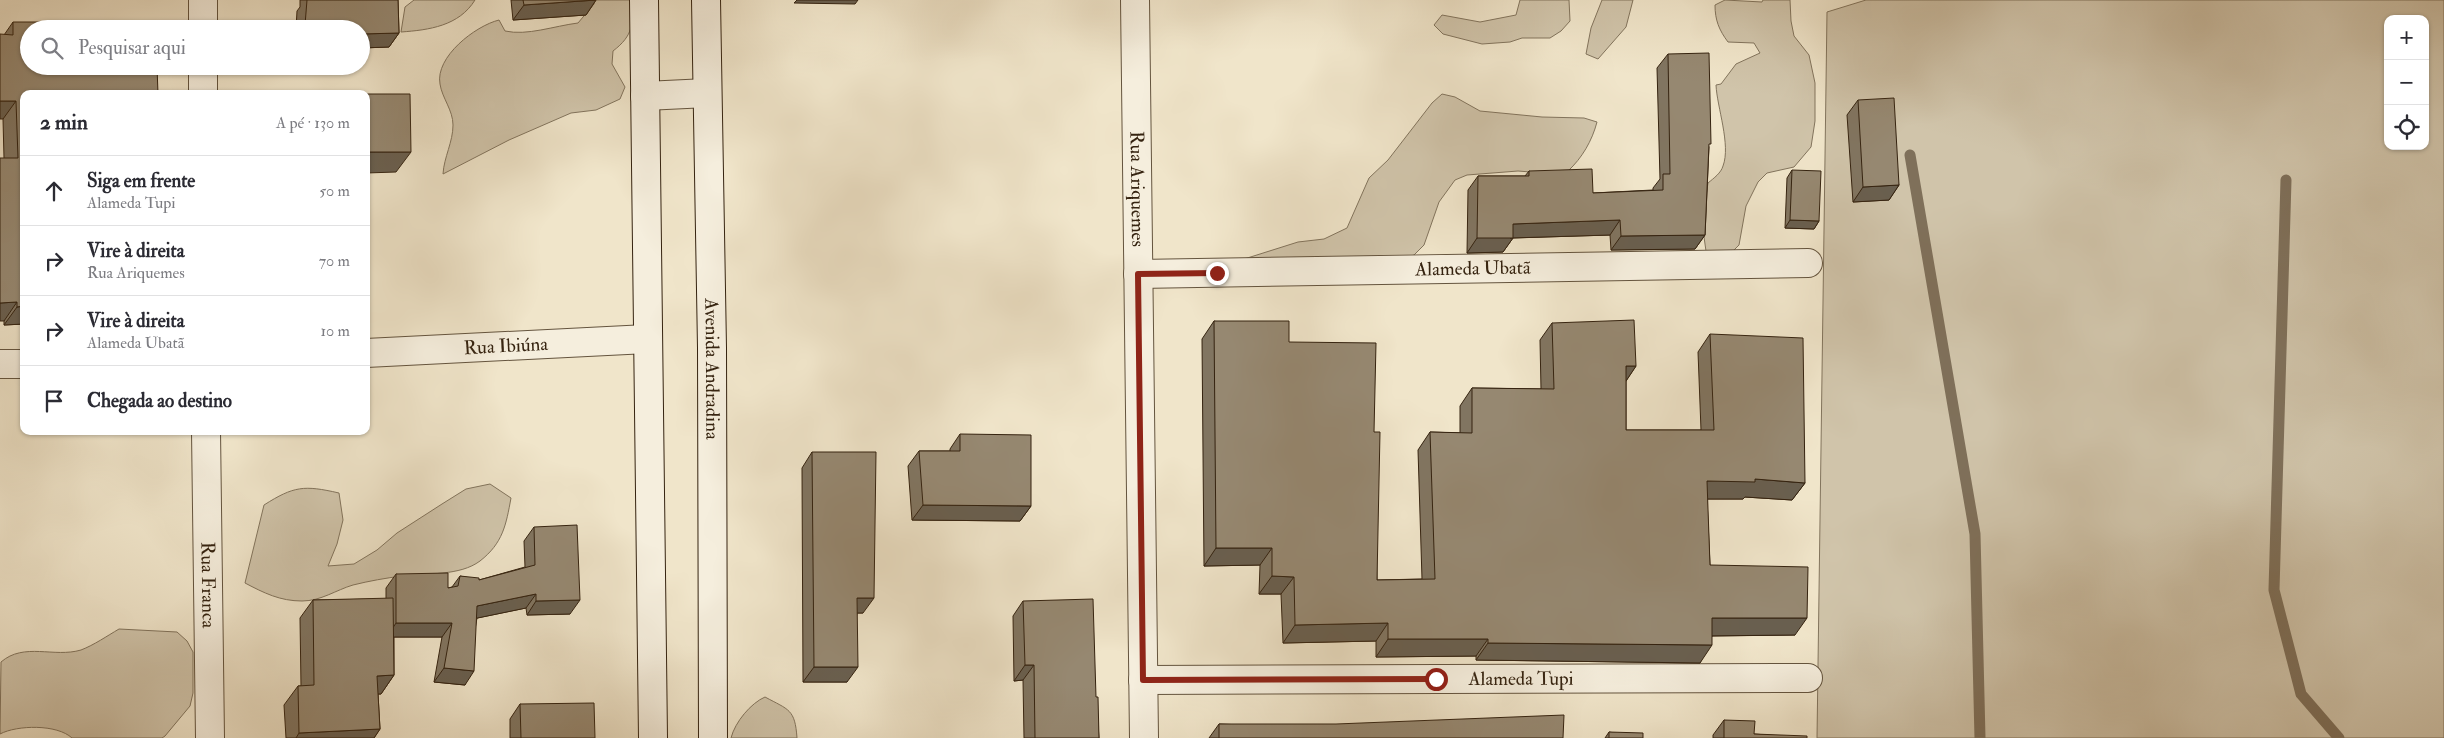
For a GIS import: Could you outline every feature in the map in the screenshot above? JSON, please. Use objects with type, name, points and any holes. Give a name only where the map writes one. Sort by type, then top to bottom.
[{"type":"street","points":[[203,0],[203,20]]},
{"type":"street","points":[[644,0],[653,738]]},
{"type":"street","name":"Avenida Andradina","points":[[706,0],[712,348],[713,738]]},
{"type":"street","name":"Rua Ariquemes","points":[[1135,0],[1144,738]]},
{"type":"street","points":[[203,75],[203,90]]},
{"type":"street","points":[[645,96],[707,93]]},
{"type":"street","name":"Alameda Ubatã","points":[[1138,274],[1808,263]]},
{"type":"street","name":"Rua Ibiúna","points":[[370,353],[647,339]]},
{"type":"street","points":[[0,364],[20,364]]},
{"type":"street","name":"Rua Franca","points":[[206,435],[210,738]]},
{"type":"street","name":"Alameda Tupi","points":[[1143,680],[1808,678]]},
{"type":"shaded area","points":[[414,0],[475,0],[461,16],[452,21],[432,28],[401,32],[405,7]]},
{"type":"shaded area","points":[[594,0],[635,0],[631,28],[625,40],[613,51],[612,64],[625,87],[620,99],[596,110],[571,113],[509,140],[443,174],[452,137],[453,120],[441,89],[440,74],[450,53],[468,36],[489,23],[499,20],[505,31],[513,32],[578,23],[594,4]]},
{"type":"shaded area","points":[[1520,0],[1569,0],[1570,21],[1561,31],[1550,38],[1522,38],[1510,42],[1482,44],[1443,34],[1434,25],[1442,15],[1480,22],[1516,15]]},
{"type":"shaded area","points":[[1602,0],[1633,0],[1626,27],[1598,59],[1586,54],[1591,28]]},
{"type":"shaded area","points":[[1725,0],[1762,2],[1763,0],[1790,0],[1794,36],[1809,55],[1815,83],[1815,121],[1811,147],[1794,167],[1767,173],[1758,182],[1746,206],[1739,245],[1730,254],[1718,259],[1706,251],[1702,223],[1708,183],[1721,171],[1725,157],[1725,137],[1716,85],[1721,84],[1736,64],[1760,53],[1754,43],[1728,42],[1725,38],[1717,20],[1715,5]]},
{"type":"shaded area","points":[[1866,0],[2444,0],[2444,738],[1817,738],[1827,12]]},
{"type":"shaded area","points":[[1442,94],[1455,97],[1480,111],[1542,117],[1584,118],[1597,122],[1586,149],[1568,171],[1543,173],[1518,171],[1467,175],[1455,180],[1439,202],[1424,245],[1414,255],[1402,260],[1241,260],[1298,242],[1324,239],[1347,228],[1369,178],[1388,160],[1432,103]]},
{"type":"shaded area","points":[[490,484],[511,498],[507,517],[499,540],[494,547],[472,566],[453,572],[402,576],[365,582],[309,601],[279,598],[245,583],[264,505],[283,494],[308,488],[339,493],[343,520],[337,544],[328,566],[354,564],[377,550],[397,533],[466,489]]},
{"type":"shaded area","points":[[119,629],[177,632],[187,641],[193,652],[193,693],[190,706],[165,736],[162,738],[72,738],[57,730],[37,727],[16,729],[0,734],[1,662],[19,653],[71,652],[81,650]]},
{"type":"shaded area","points":[[765,697],[789,711],[795,721],[797,738],[731,738],[744,714]]},
{"type":"building","points":[[307,0],[398,0],[399,33],[370,34],[370,20],[305,20]]},
{"type":"building","points":[[523,0],[596,0],[524,5]]},
{"type":"building","points":[[13,22],[20,22],[20,75],[157,75],[158,90],[20,90],[20,307],[17,307],[17,302],[0,303],[0,158],[18,158],[16,101],[0,101],[0,34],[13,35]]},
{"type":"building","points":[[1709,53],[1711,144],[1709,144],[1705,235],[1621,236],[1620,220],[1513,224],[1513,238],[1477,238],[1478,176],[1529,176],[1529,171],[1592,169],[1593,193],[1663,190],[1663,174],[1670,174],[1668,54]]},
{"type":"building","points":[[370,94],[410,94],[411,152],[370,152]]},
{"type":"building","points":[[1894,98],[1899,185],[1863,187],[1858,100]]},
{"type":"building","points":[[1792,170],[1821,171],[1819,221],[1790,220]]},
{"type":"building","points":[[1634,320],[1636,366],[1626,366],[1626,430],[1714,430],[1710,334],[1803,338],[1805,483],[1755,479],[1755,482],[1707,481],[1710,565],[1808,567],[1807,618],[1712,618],[1712,645],[1488,643],[1488,639],[1388,639],[1388,623],[1295,625],[1294,577],[1272,576],[1272,548],[1216,548],[1214,321],[1289,321],[1289,342],[1376,343],[1374,432],[1380,432],[1377,580],[1435,579],[1430,432],[1472,433],[1472,388],[1554,389],[1552,323]]},
{"type":"building","points":[[960,434],[1031,435],[1031,506],[923,505],[919,451],[960,451]]},
{"type":"building","points":[[812,452],[876,452],[874,598],[857,598],[858,667],[814,667]]},
{"type":"building","points":[[577,525],[580,600],[536,601],[536,594],[477,606],[474,671],[444,668],[452,623],[396,623],[396,574],[448,573],[448,588],[458,586],[460,576],[479,578],[479,580],[535,565],[534,527]]},
{"type":"building","points":[[393,598],[394,675],[377,676],[380,729],[299,733],[298,686],[314,685],[313,600]]},
{"type":"building","points":[[1093,599],[1099,738],[1035,738],[1034,665],[1025,665],[1023,601]]},
{"type":"building","points":[[594,703],[595,738],[521,738],[520,704]]},
{"type":"building","points":[[1564,715],[1563,738],[1219,738],[1219,724],[1336,724]]},
{"type":"building","points":[[1724,720],[1755,721],[1754,734],[1807,736],[1807,738],[1724,738]]},
{"type":"building","points":[[1609,732],[1643,733],[1643,738],[1609,738]]},
{"type":"waterway","points":[[1910,155],[1975,534],[1980,738]]},
{"type":"waterway","points":[[2286,180],[2274,590],[2301,694],[2339,738]]},
{"type":"route","points":[[1217,273],[1138,274],[1143,680],[1436,679]]}]
